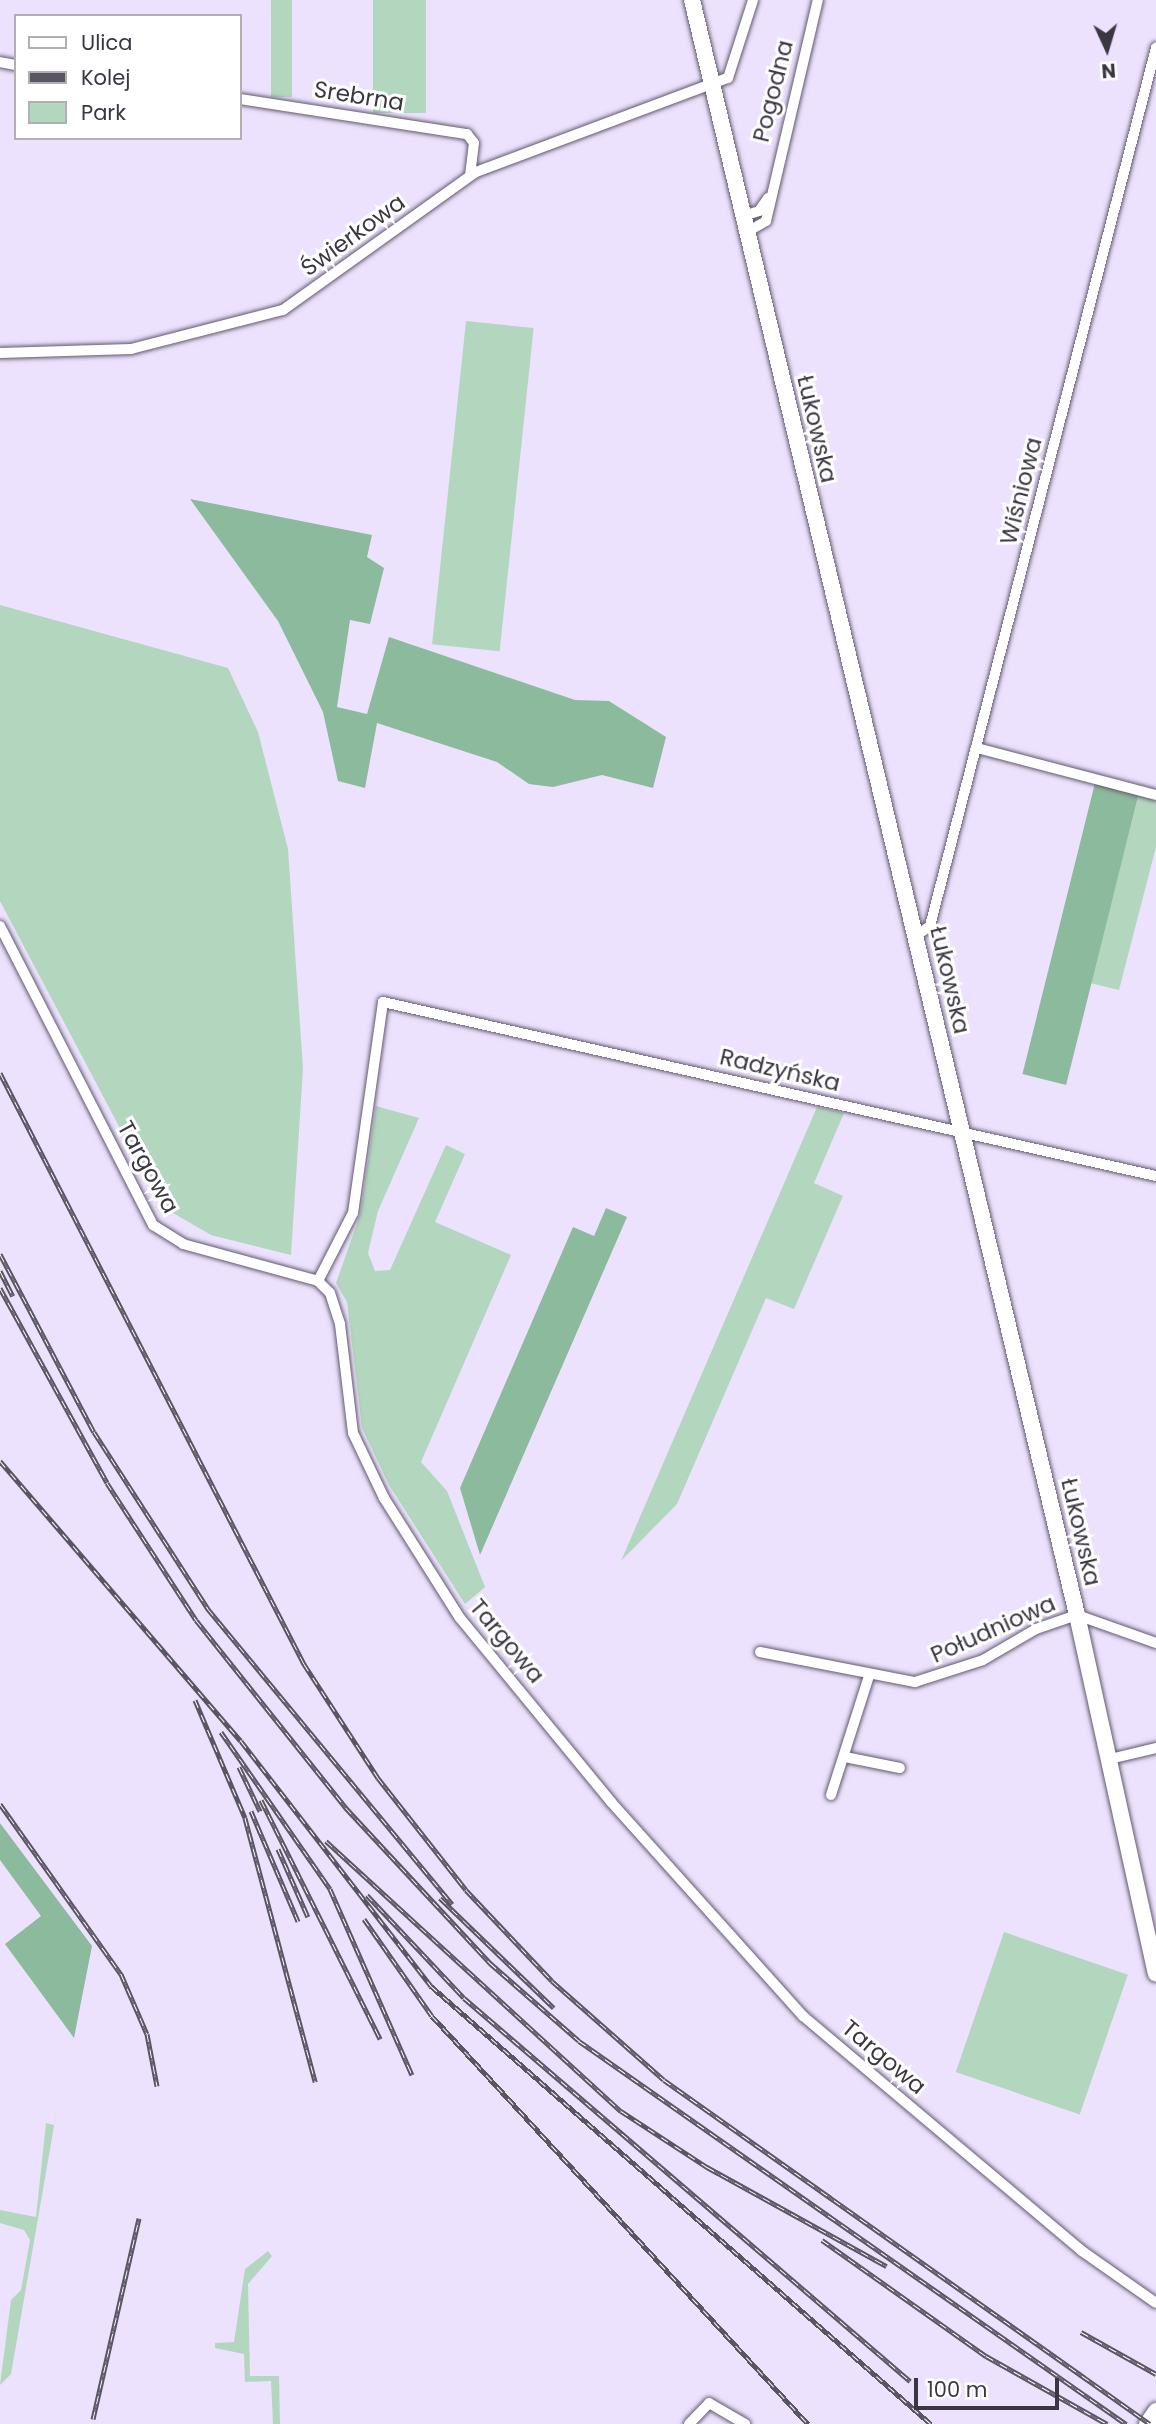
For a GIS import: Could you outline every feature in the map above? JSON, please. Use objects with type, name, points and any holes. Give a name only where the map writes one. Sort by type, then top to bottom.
[{"type":"main road","name":"Łukowska","points":[[692,0],[1077,1615],[1156,1973]]},
{"type":"main road","points":[[1147,2424],[1156,2411]]},
{"type":"street","points":[[712,84],[735,68],[752,0]]},
{"type":"street","name":"Pogodna","points":[[745,224],[764,224],[818,0]]},
{"type":"street","name":"Wiśniowa","points":[[916,936],[930,926],[1156,48]]},
{"type":"street","name":"Świerkowa","points":[[0,353],[131,349],[273,314],[470,176],[712,84]]},
{"type":"street","name":"Srebrna","points":[[242,99],[471,138],[470,176]]},
{"type":"street","points":[[745,224],[761,209],[771,192]]},
{"type":"street","points":[[976,748],[1156,795]]},
{"type":"street","name":"Targowa","points":[[0,926],[153,1225],[183,1244],[318,1281],[340,1324],[350,1421],[362,1457],[475,1637],[620,1812],[803,2016],[1082,2251],[1156,2303]]},
{"type":"street","name":"Radzyńska","points":[[318,1281],[350,1225],[379,1008],[383,1002],[1156,1176]]},
{"type":"street","name":"Południowa","points":[[760,1652],[869,1676],[934,1678],[1077,1615],[1156,1643]]},
{"type":"street","points":[[831,1795],[869,1676]]},
{"type":"street","points":[[1110,1759],[1156,1748]]},
{"type":"street","points":[[845,1757],[900,1768]]},
{"type":"street","points":[[689,2424],[704,2405],[726,2409],[744,2424]]},
{"type":"green space","points":[[271,0],[292,0],[292,97],[271,97]]},
{"type":"green space","points":[[373,0],[426,0],[426,113],[373,113]]},
{"type":"green space","points":[[466,321],[534,328],[500,651],[432,644]]},
{"type":"green space","points":[[190,499],[372,535],[367,557],[384,568],[370,624],[350,620],[337,707],[367,714],[389,637],[575,700],[609,701],[666,737],[653,788],[602,775],[553,787],[529,784],[497,762],[377,723],[365,788],[338,781],[323,712],[278,621]]},
{"type":"green space","points":[[0,605],[228,668],[258,732],[288,849],[303,1069],[291,1255],[211,1235],[173,1213],[142,1170],[0,901]]},
{"type":"green space","points":[[1095,783],[1139,794],[1066,1085],[1022,1074]]},
{"type":"green space","points":[[1139,794],[1156,798],[1156,847],[1119,990],[1090,983]]},
{"type":"green space","points":[[376,1106],[419,1118],[378,1211],[368,1253],[375,1271],[390,1270],[446,1145],[465,1154],[435,1222],[511,1255],[421,1462],[447,1491],[485,1587],[465,1604],[389,1485],[362,1428],[347,1302],[336,1283],[360,1215]]},
{"type":"green space","points":[[817,1107],[844,1113],[814,1183],[843,1196],[794,1309],[766,1298],[677,1504],[621,1561]]},
{"type":"green space","points":[[606,1208],[627,1217],[480,1555],[460,1488],[573,1227],[594,1236]]},
{"type":"green space","points":[[0,1823],[92,1946],[74,2038],[5,1944],[41,1916],[0,1860]]},
{"type":"green space","points":[[1004,1932],[1128,1975],[1080,2115],[956,2072]]},
{"type":"green space","points":[[58,2103],[11,2374],[0,2385],[11,2300],[21,2290],[30,2240],[24,2230],[0,2223],[0,2210],[36,2217],[46,2123],[54,2125]]},
{"type":"green space","points":[[268,2251],[272,2256],[248,2284],[250,2376],[279,2376],[280,2424],[273,2424],[271,2381],[245,2382],[244,2354],[215,2348],[215,2343],[234,2342],[245,2269]]},
{"type":"railway","points":[[0,1073],[304,1664],[378,1778],[466,1890],[552,1981],[664,2080],[1150,2424]]},
{"type":"railway","points":[[0,1254],[94,1432],[208,1609],[452,1904]]},
{"type":"railway","points":[[0,1271],[13,1296]]},
{"type":"railway","points":[[0,1288],[107,1483],[196,1620],[346,1808],[490,1963],[579,2041],[1126,2424]]},
{"type":"railway","points":[[0,1461],[241,1741],[431,1986],[931,2424]]},
{"type":"railway","points":[[195,1700],[245,1818],[315,2082]]},
{"type":"railway","points":[[221,1732],[330,1889],[412,2075]]},
{"type":"railway","points":[[239,1767],[260,1811]]},
{"type":"railway","points":[[261,1800],[380,2039]]},
{"type":"railway","points":[[0,1804],[121,1974],[147,2034],[157,2086]]},
{"type":"railway","points":[[251,1811],[298,1921]]},
{"type":"railway","points":[[326,1841],[621,2111],[707,2167],[886,2266]]},
{"type":"railway","points":[[278,1849],[308,1917]]},
{"type":"railway","points":[[367,1895],[464,1998],[910,2381]]},
{"type":"railway","points":[[440,1898],[554,2008]]},
{"type":"railway","points":[[364,1919],[432,2016],[808,2424]]},
{"type":"railway","points":[[93,2419],[139,2218]]},
{"type":"railway","points":[[822,2240],[986,2356],[1107,2424]]},
{"type":"railway","points":[[1081,2332],[1156,2374]]}]
